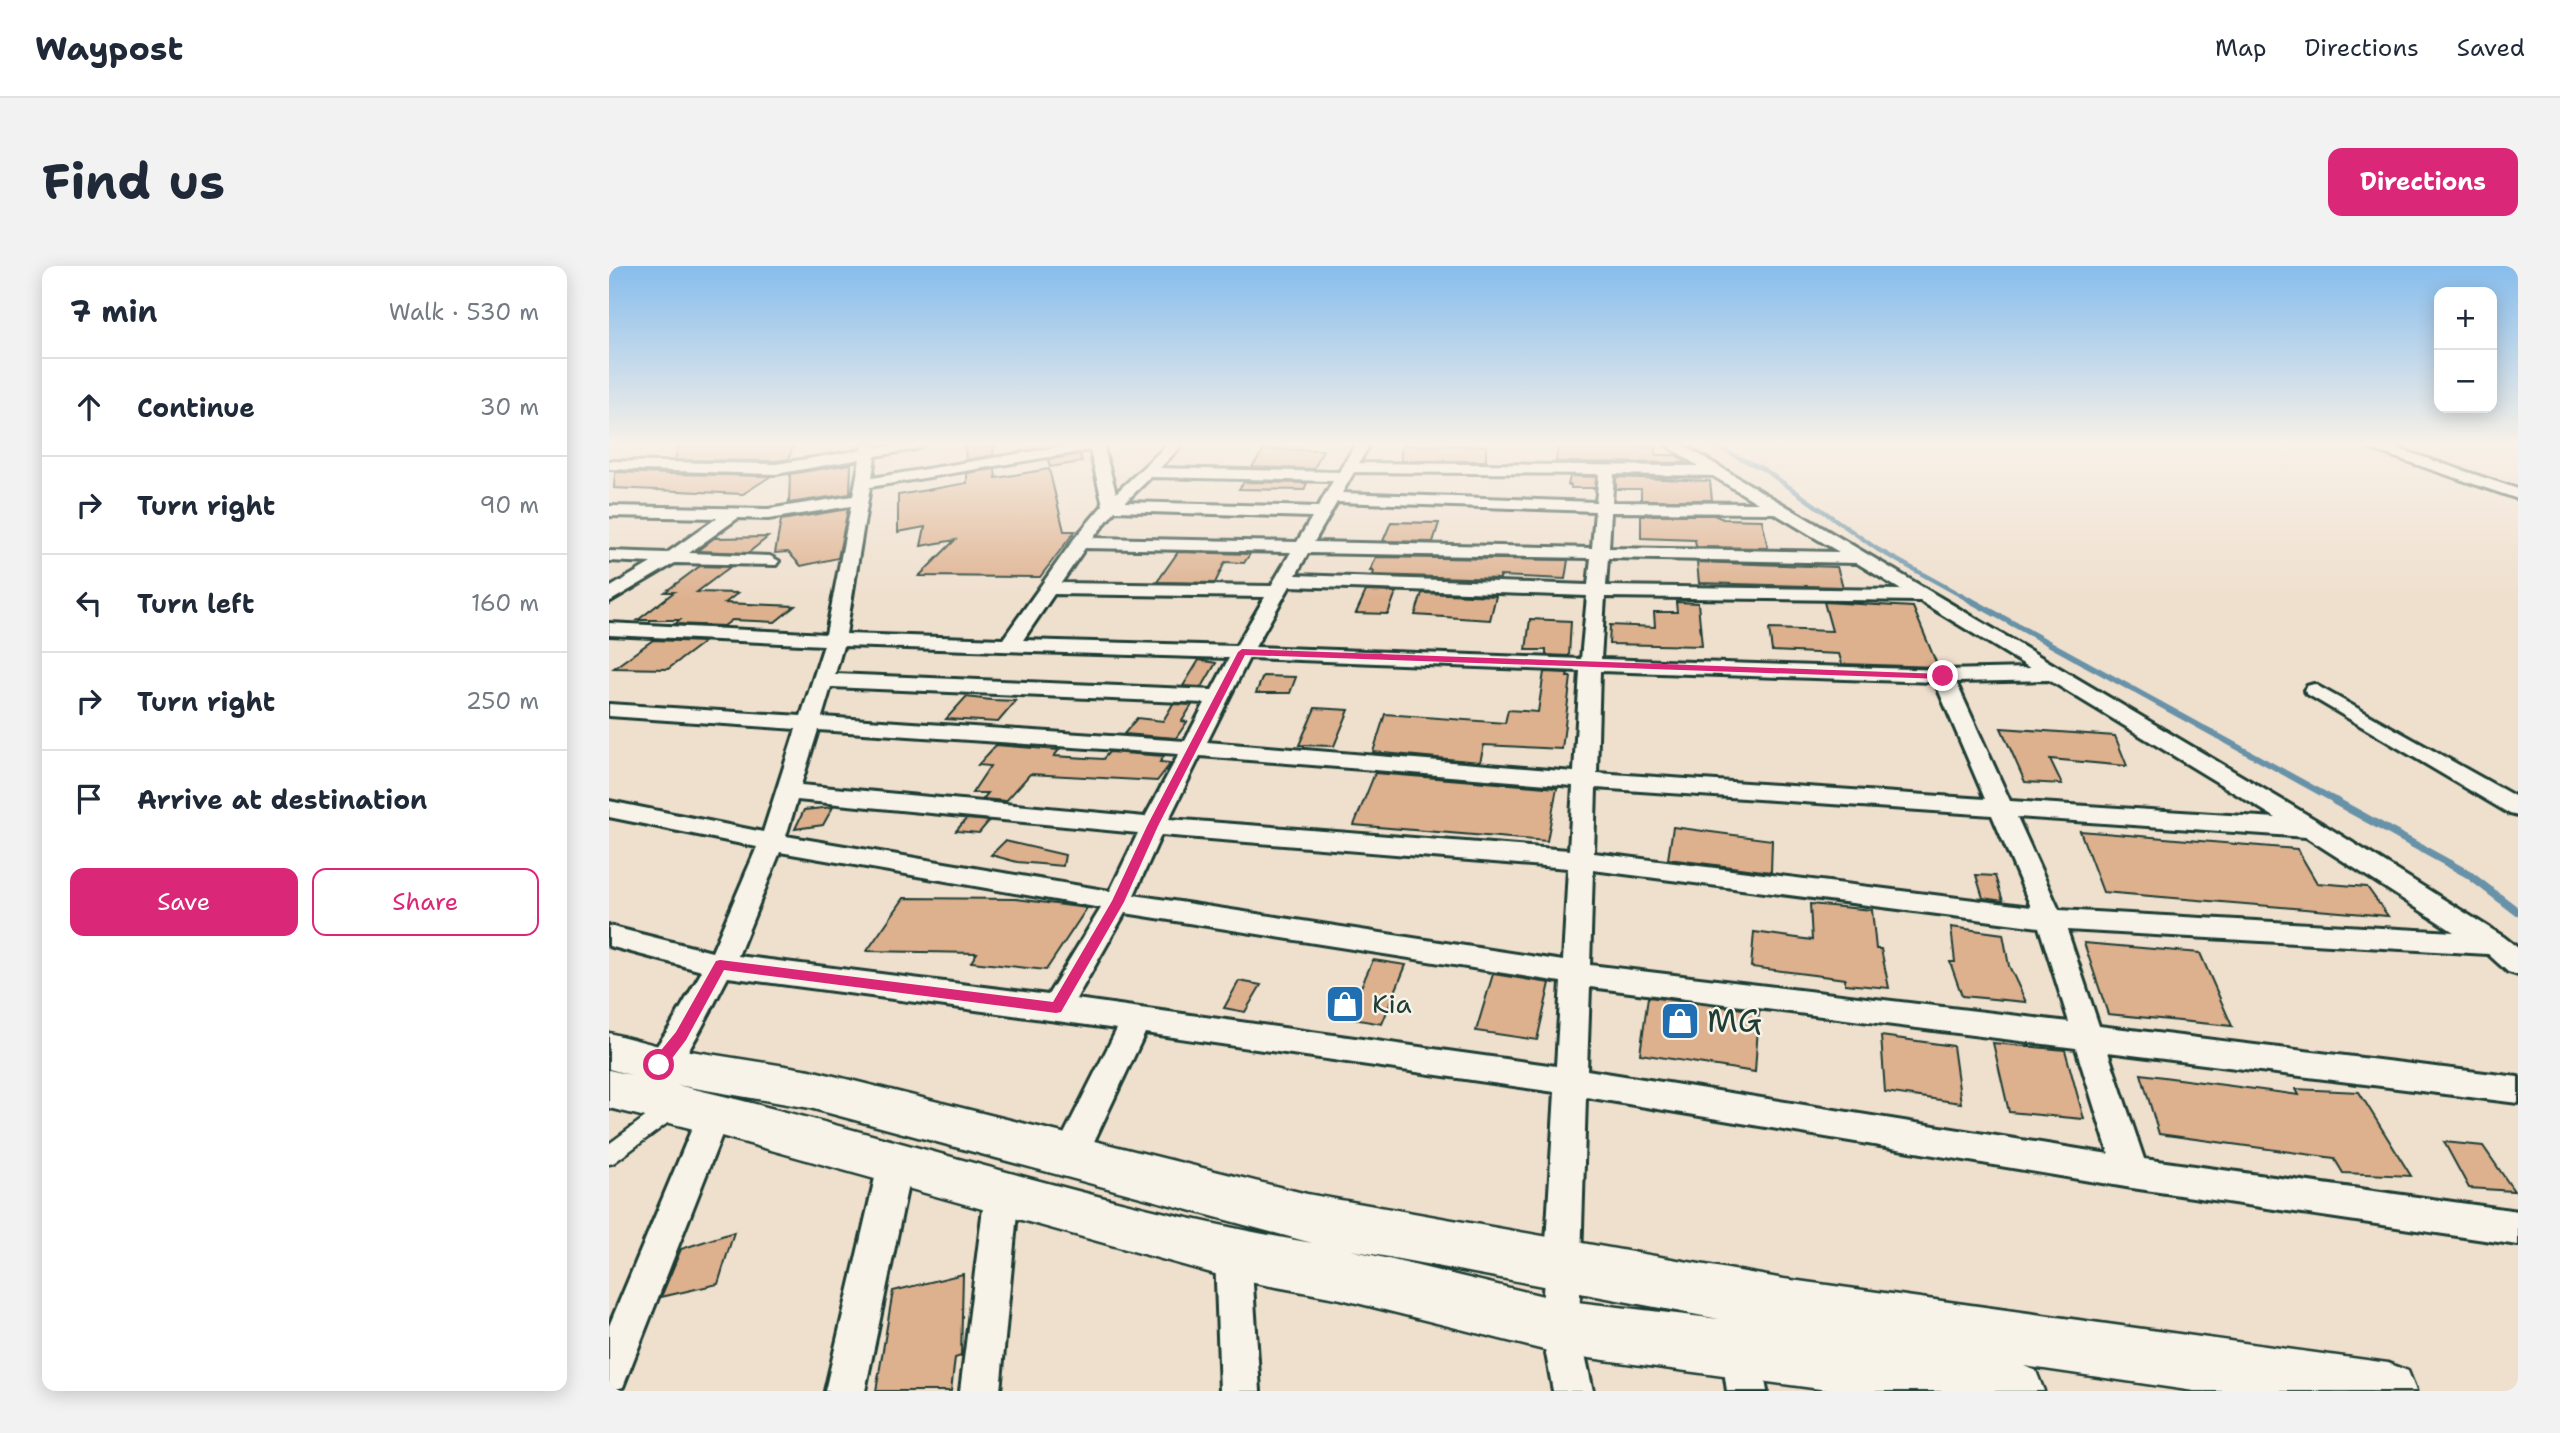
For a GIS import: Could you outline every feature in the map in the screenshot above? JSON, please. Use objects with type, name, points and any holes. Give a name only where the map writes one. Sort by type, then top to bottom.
[{"type":"main road","points":[[609,1051],[683,1095],[895,1165],[1233,1254],[1341,1273],[1743,1370],[2016,1391]]},
{"type":"main road","points":[[609,1089],[683,1095],[810,1089],[1307,1218],[1784,1305],[2388,1391]]},
{"type":"street","points":[[609,511],[768,514],[838,498]]},
{"type":"street","points":[[609,1373],[683,1095],[681,1036],[720,965],[772,842],[835,640],[860,498]]},
{"type":"street","points":[[1109,498],[1111,506]]},
{"type":"street","points":[[1009,645],[1080,543],[1120,498]]},
{"type":"street","points":[[1111,506],[1217,498]]},
{"type":"street","points":[[1056,1008],[1118,902],[1191,748],[1242,652],[1331,498]]},
{"type":"street","points":[[1470,498],[1604,507],[1775,508]]},
{"type":"street","points":[[1573,1391],[1560,1327],[1590,665],[1605,498]]},
{"type":"street","points":[[1758,498],[2312,830],[2494,944],[2518,964]]},
{"type":"street","points":[[609,596],[671,558],[733,514]]},
{"type":"street","points":[[1080,543],[1858,558]]},
{"type":"street","points":[[609,556],[770,561]]},
{"type":"street","points":[[1049,588],[1280,586],[1922,596]]},
{"type":"street","points":[[609,629],[835,640],[1590,665],[1943,676],[2053,674]]},
{"type":"street","points":[[1943,676],[2050,919],[2132,1173]]},
{"type":"street","points":[[822,680],[1219,697]]},
{"type":"street","points":[[2314,690],[2518,808]]},
{"type":"street","points":[[609,710],[1191,748],[1585,780],[2312,830]]},
{"type":"street","points":[[786,791],[1153,826],[1582,860],[2050,919],[2494,944]]},
{"type":"street","points":[[609,809],[772,842],[1118,902],[1577,974],[2518,1090]]},
{"type":"street","points":[[609,936],[720,965],[1137,1019],[1570,1081],[2132,1173],[2518,1228]]},
{"type":"street","points":[[1070,1156],[1137,1019]]},
{"type":"street","points":[[845,1391],[895,1165]]},
{"type":"street","points":[[980,1391],[1002,1192]]},
{"type":"street","points":[[1233,1254],[1240,1391]]},
{"type":"lane","points":[[609,1154],[683,1095]]},
{"type":"building","points":[[789,498],[826,498],[789,503]]},
{"type":"building","points":[[898,498],[1056,498],[1064,531],[1075,531],[1040,577],[919,576],[955,540],[921,546],[925,527],[898,532]]},
{"type":"building","points":[[1641,498],[1712,498],[1712,500],[1641,500]]},
{"type":"building","points":[[848,509],[838,558],[801,566],[788,552],[775,553],[781,520]]},
{"type":"building","points":[[1641,515],[1714,515],[1723,519],[1762,520],[1768,548],[1696,547],[1695,540],[1641,538]]},
{"type":"building","points":[[1391,522],[1439,523],[1433,542],[1383,541]]},
{"type":"building","points":[[768,537],[748,553],[697,551],[714,538]]},
{"type":"building","points":[[1178,552],[1250,554],[1244,563],[1225,562],[1215,583],[1157,582]]},
{"type":"building","points":[[1376,557],[1568,560],[1565,579],[1500,576],[1500,579],[1373,575],[1374,571],[1370,571]]},
{"type":"building","points":[[1697,562],[1837,567],[1843,587],[1699,583]]},
{"type":"building","points":[[700,566],[730,567],[697,592],[738,593],[725,603],[795,606],[775,622],[732,620],[724,626],[675,624],[680,620],[638,620],[674,592],[665,592]]},
{"type":"building","points":[[1366,591],[1396,592],[1388,614],[1356,613]]},
{"type":"building","points":[[1422,593],[1496,596],[1490,620],[1415,615]]},
{"type":"building","points":[[1676,602],[1698,603],[1702,646],[1609,644],[1610,625],[1655,627],[1654,612],[1677,612]]},
{"type":"building","points":[[1824,602],[1913,607],[1938,667],[1842,664],[1839,654],[1772,651],[1769,629],[1832,631]]},
{"type":"building","points":[[1530,619],[1571,621],[1569,656],[1546,655],[1546,650],[1526,650]]},
{"type":"building","points":[[653,640],[704,642],[668,669],[614,668]]},
{"type":"building","points":[[1199,660],[1216,663],[1202,687],[1183,686]]},
{"type":"building","points":[[1544,672],[1568,673],[1567,677],[1571,677],[1562,749],[1484,745],[1480,762],[1373,752],[1385,714],[1505,723],[1508,710],[1538,712]]},
{"type":"building","points":[[1263,676],[1296,677],[1290,693],[1256,693]]},
{"type":"building","points":[[966,697],[1016,701],[998,722],[946,719]]},
{"type":"building","points":[[1173,704],[1192,705],[1182,721],[1187,722],[1176,738],[1124,734],[1137,718],[1163,721]]},
{"type":"building","points":[[1315,708],[1349,710],[1334,746],[1299,745]]},
{"type":"building","points":[[2001,728],[2115,736],[2127,766],[2050,759],[2062,784],[2025,782]]},
{"type":"building","points":[[996,745],[1059,750],[1054,756],[1103,759],[1109,752],[1164,756],[1160,762],[1171,763],[1157,781],[1030,774],[1006,801],[983,799],[988,793],[972,793],[990,766],[978,765]]},
{"type":"building","points":[[1375,773],[1557,788],[1547,841],[1354,825]]},
{"type":"building","points":[[833,807],[823,825],[795,829],[804,810]]},
{"type":"building","points":[[966,819],[989,821],[979,833],[956,831]]},
{"type":"building","points":[[1673,827],[1772,840],[1771,872],[1668,859]]},
{"type":"building","points":[[2080,831],[2297,849],[2317,883],[2367,887],[2388,916],[2103,892]]},
{"type":"building","points":[[1005,841],[1065,855],[1063,866],[1017,862],[991,855]]},
{"type":"building","points":[[1976,875],[1995,876],[2003,901],[1983,898]]},
{"type":"building","points":[[904,898],[1016,899],[1087,908],[1046,970],[971,962],[977,953],[867,951]]},
{"type":"building","points":[[1810,904],[1872,910],[1876,949],[1881,949],[1889,988],[1845,984],[1845,979],[1751,967],[1754,932],[1812,940]]},
{"type":"building","points":[[1951,927],[2003,934],[2009,966],[2026,1002],[1962,996],[1950,962],[1955,962]]},
{"type":"building","points":[[2084,943],[2200,953],[2232,1026],[2108,1014]]},
{"type":"building","points":[[1373,960],[1406,965],[1382,1024],[1347,1018]]},
{"type":"building","points":[[1493,974],[1550,983],[1537,1040],[1476,1031]]},
{"type":"building","points":[[1239,981],[1261,985],[1245,1012],[1224,1008]]},
{"type":"building","points":[[1648,997],[1759,1011],[1755,1072],[1640,1054]]},
{"type":"building","points":[[1881,1036],[1953,1046],[1961,1103],[1885,1092]]},
{"type":"building","points":[[1993,1043],[2065,1050],[2084,1119],[2009,1112]]},
{"type":"building","points":[[2141,1074],[2299,1095],[2296,1089],[2359,1092],[2411,1176],[2343,1173],[2334,1158],[2159,1134]]},
{"type":"building","points":[[2444,1142],[2483,1146],[2514,1191],[2469,1188]]},
{"type":"building","points":[[734,1232],[718,1284],[661,1297],[681,1249]]},
{"type":"building","points":[[963,1274],[961,1356],[955,1358],[951,1391],[876,1391],[893,1291]]},
{"type":"waterway","points":[[1804,498],[1877,549],[1973,602]]},
{"type":"waterway","points":[[1970,600],[2338,802]]},
{"type":"waterway","points":[[2335,801],[2468,874],[2518,912]]},
{"type":"place","name":"Kia","points":[[1345,1004]]},
{"type":"place","name":"MG","points":[[1680,1021]]},
{"type":"route","points":[[659,1065],[681,1036],[720,965],[1056,1008],[1118,902],[1191,748],[1242,652],[1943,676]]}]
